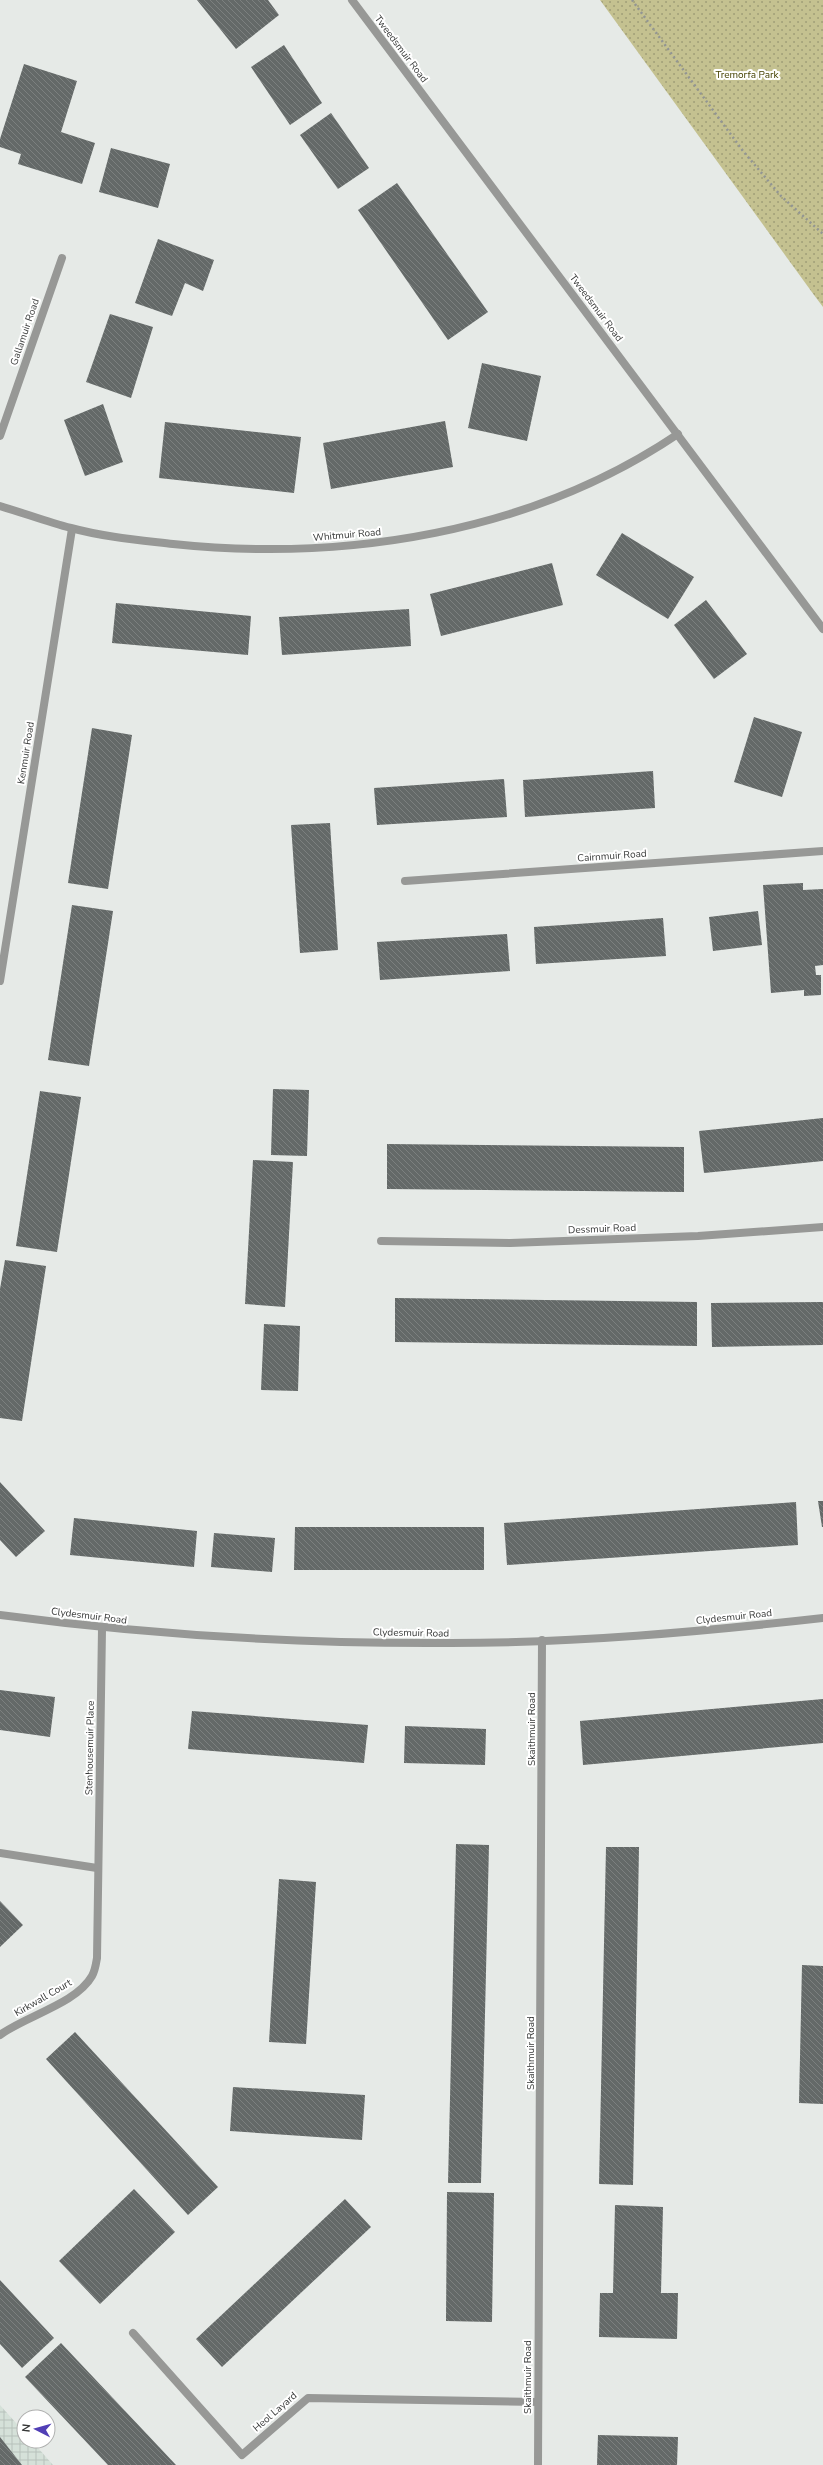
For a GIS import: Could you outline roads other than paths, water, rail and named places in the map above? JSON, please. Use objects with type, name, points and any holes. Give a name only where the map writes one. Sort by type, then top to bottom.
[{"type":"street","name":"Tweedsmuir Road","points":[[352,0],[823,629]]},
{"type":"street","name":"Gallamuir Road","points":[[0,436],[62,258]]},
{"type":"street","name":"Whitmuir Road","points":[[0,506],[72,529],[141,540],[216,548],[278,551],[400,540],[472,524],[536,505],[588,485],[629,464],[678,434]]},
{"type":"street","name":"Kenmuir Road","points":[[0,980],[72,529]]},
{"type":"street","name":"Cairnmuir Road","points":[[405,881],[822,850]]},
{"type":"street","name":"Dessmuir Road","points":[[380,1241],[510,1242],[698,1236],[823,1227]]},
{"type":"street","name":"Clydesmuir Road","points":[[0,1615],[102,1629],[191,1636],[391,1643],[542,1640],[659,1634],[823,1618]]},
{"type":"street","name":"Stenhousemuir Place","points":[[93,1975],[97,1958],[97,1868],[102,1629]]},
{"type":"street","name":"Skaithmuir Road","points":[[538,2465],[542,1640]]},
{"type":"street","points":[[0,1853],[97,1868]]},
{"type":"street","name":"Kirkwall Court","points":[[0,2035],[70,1996],[87,1983],[93,1975]]},
{"type":"street","name":"Heol Layard","points":[[133,2333],[242,2455],[308,2398],[538,2402]]},
{"type":"park label","name":"Tremorfa Park","points":[[747,75]]}]
